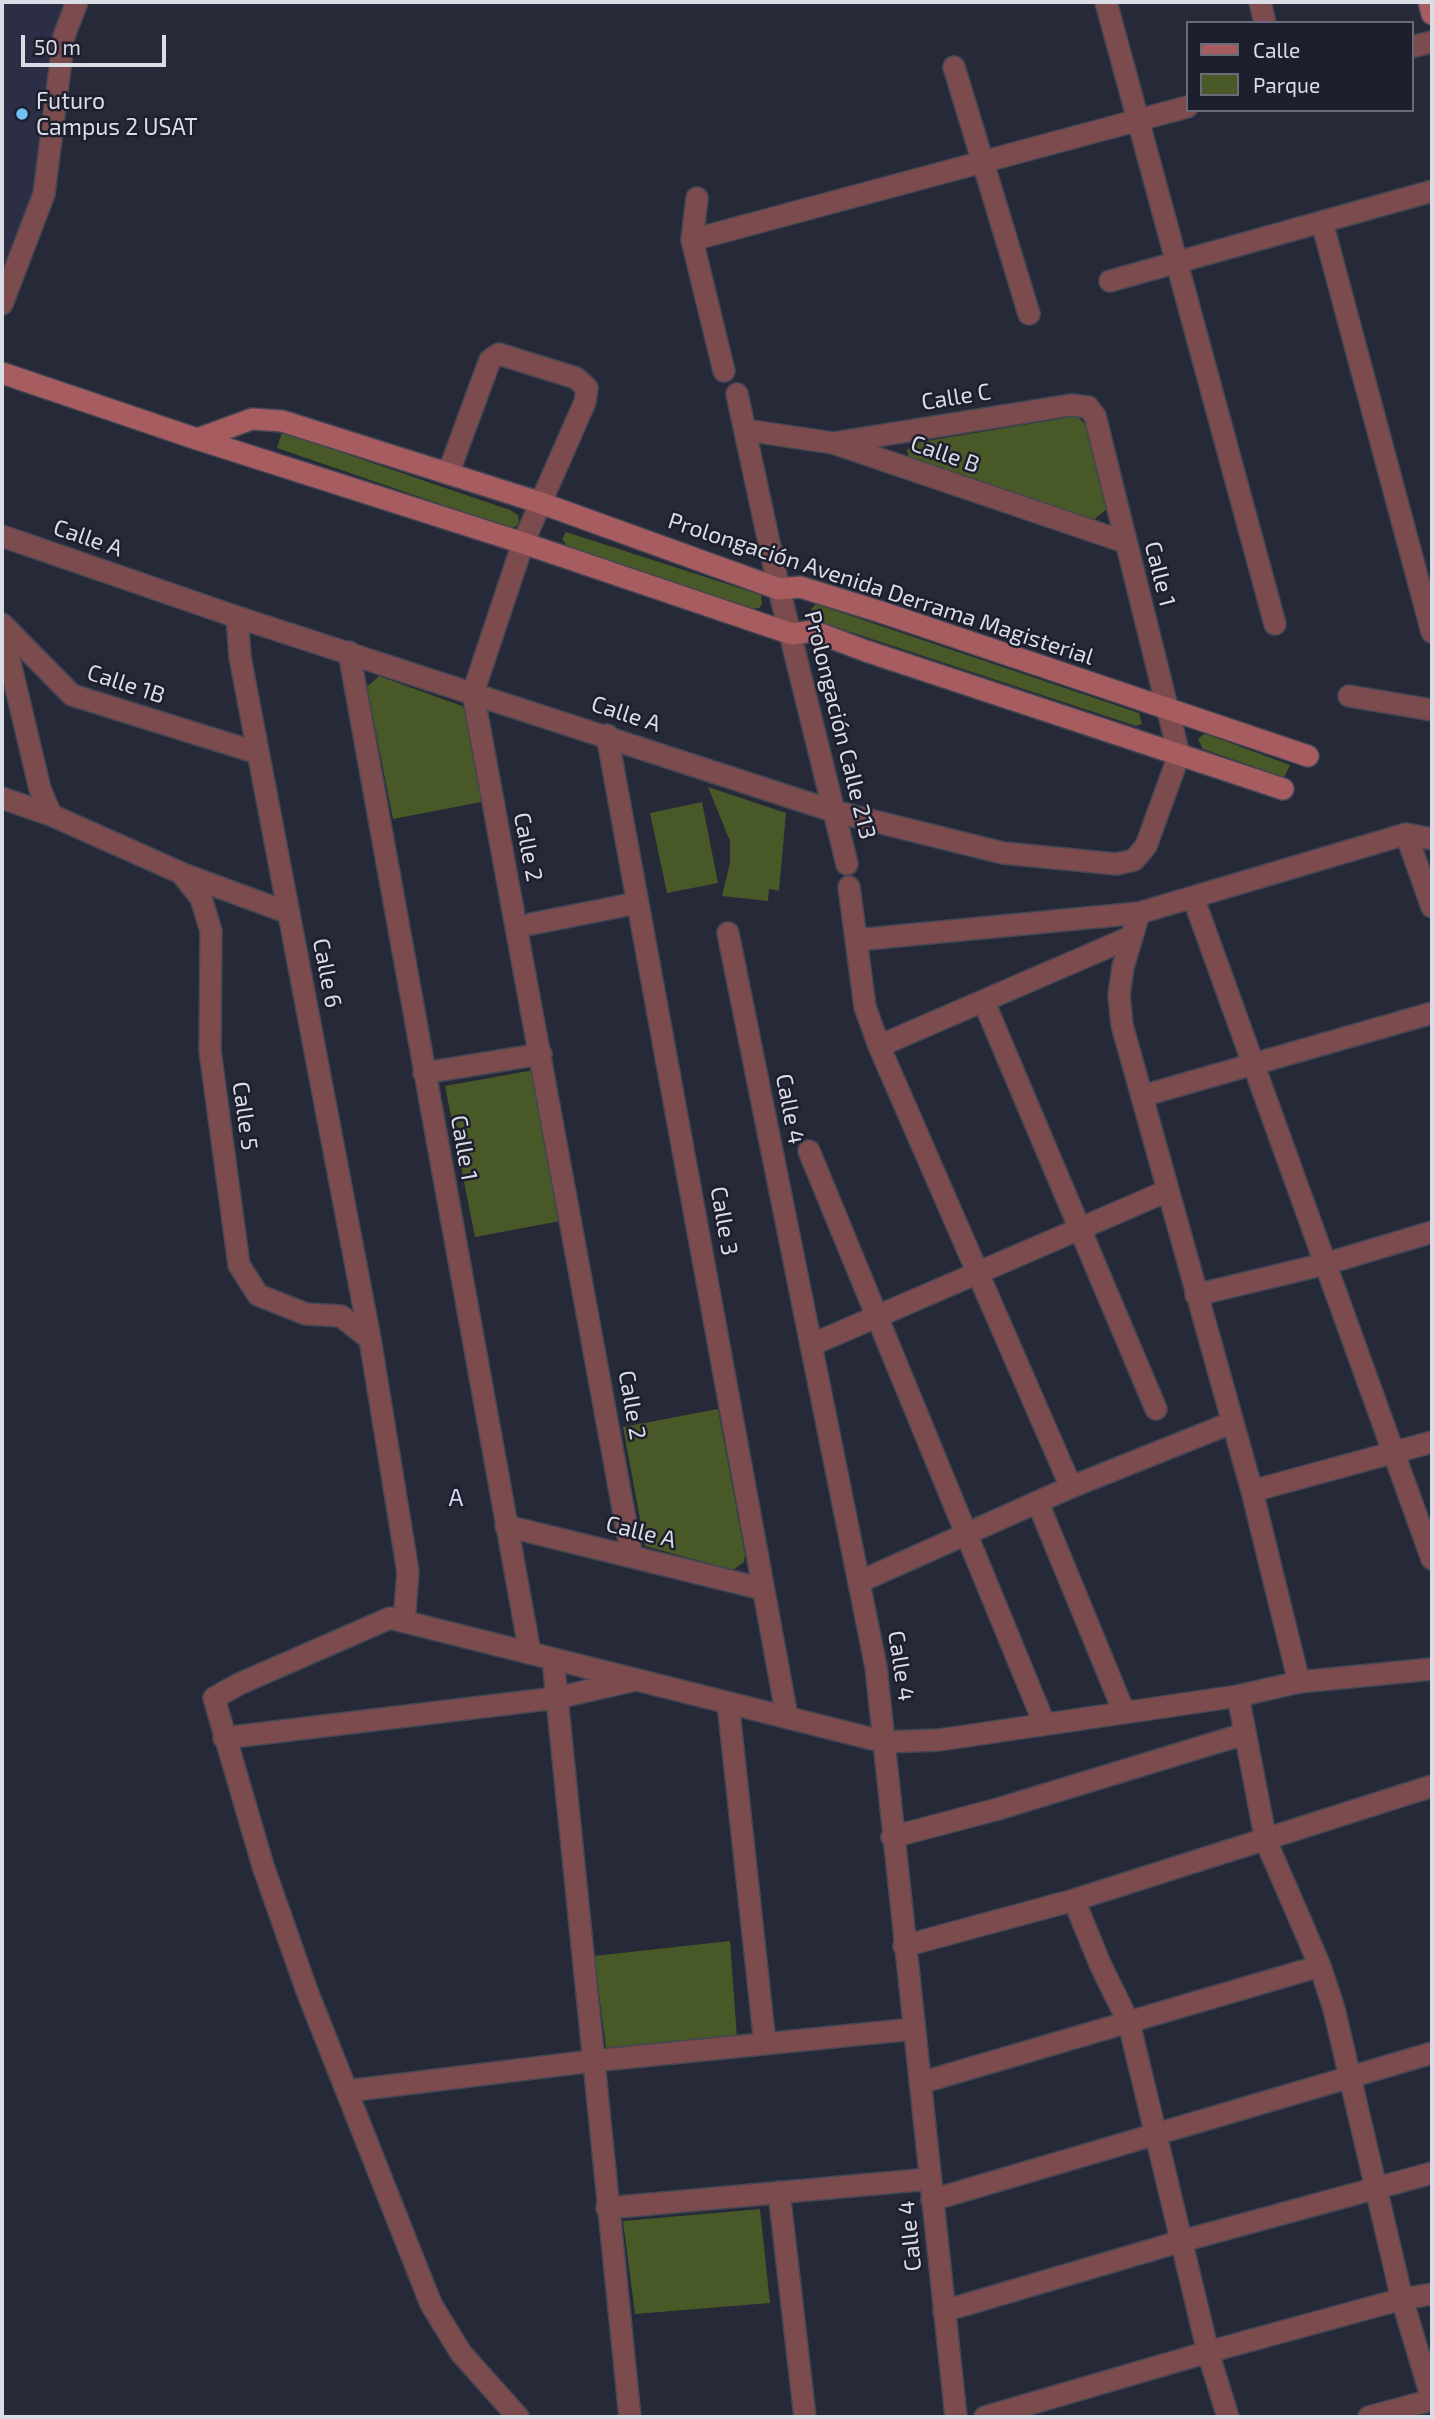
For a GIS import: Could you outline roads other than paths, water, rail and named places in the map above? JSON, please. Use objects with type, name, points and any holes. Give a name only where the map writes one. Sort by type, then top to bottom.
[{"type":"street","points":[[2,304],[44,194],[64,36],[77,2]]},
{"type":"street","points":[[1106,2],[1275,624]]},
{"type":"street","points":[[1260,2],[1265,21]]},
{"type":"street","points":[[1429,2],[1432,14]]},
{"type":"street","points":[[1413,47],[1432,42]]},
{"type":"street","points":[[954,67],[1029,314]]},
{"type":"street","points":[[692,240],[1186,107]]},
{"type":"street","points":[[1110,281],[1432,191]]},
{"type":"street","points":[[697,198],[692,240],[724,371]]},
{"type":"street","points":[[1322,222],[1432,632]]},
{"type":"street","name":"Calle 2","points":[[447,474],[490,360],[499,354],[576,378],[587,388],[585,402],[538,502],[473,693],[632,1557]]},
{"type":"street","points":[[2,373],[792,634],[813,631],[1283,789]]},
{"type":"street","name":"Prolongación Calle 213","points":[[737,394],[779,589],[846,864]]},
{"type":"street","name":"Calle C","points":[[833,443],[1071,405],[1088,407]]},
{"type":"street","name":"Calle 1","points":[[1088,407],[1095,416],[1179,755]]},
{"type":"street","name":"Prolongación Avenida Derrama Magisterial","points":[[197,439],[252,419],[282,421],[538,502],[779,589],[800,587],[869,608],[1308,757]]},
{"type":"street","name":"Calle B","points":[[745,430],[833,443],[1125,542]]},
{"type":"street","name":"Calle A","points":[[2,536],[237,617],[607,735],[833,811],[1003,853],[1118,864],[1134,860],[1146,846],[1179,755]]},
{"type":"street","name":"Calle 6","points":[[237,617],[240,657],[370,1339]]},
{"type":"street","points":[[2,626],[40,789],[51,815]]},
{"type":"street","name":"Calle 1B","points":[[2,626],[72,695],[258,753]]},
{"type":"street","name":"Calle 1","points":[[349,652],[530,1653]]},
{"type":"street","points":[[1349,696],[1432,710]]},
{"type":"street","name":"Calle 3","points":[[607,735],[786,1717]]},
{"type":"street","name":"Calle 5","points":[[2,798],[51,815],[181,873],[201,898],[211,931],[210,1051],[239,1265],[258,1295],[306,1314],[341,1316],[370,1339]]},
{"type":"street","points":[[856,940],[1139,913],[1406,834],[1432,839]]},
{"type":"street","points":[[1406,834],[1432,907]]},
{"type":"street","points":[[181,873],[289,914]]},
{"type":"street","points":[[849,887],[866,1007],[879,1046],[1071,1487]]},
{"type":"street","points":[[1193,897],[1432,1559]]},
{"type":"street","points":[[531,924],[627,905]]},
{"type":"street","points":[[1139,913],[1119,995],[1122,1025],[1252,1491],[1299,1682]]},
{"type":"street","name":"Calle 4","points":[[728,933],[876,1667],[892,1837],[956,2417]]},
{"type":"street","points":[[879,1046],[984,1003],[1131,937]]},
{"type":"street","points":[[984,1003],[1156,1409]]},
{"type":"street","points":[[1142,1096],[1432,1013]]},
{"type":"street","points":[[424,1073],[541,1054]]},
{"type":"street","points":[[809,1151],[1044,1723]]},
{"type":"street","points":[[811,1345],[1167,1191]]},
{"type":"street","points":[[1196,1295],[1325,1264],[1432,1232]]},
{"type":"street","points":[[370,1339],[408,1572],[404,1621]]},
{"type":"street","points":[[859,1582],[967,1536],[1071,1487],[1231,1423]]},
{"type":"street","points":[[1252,1491],[1432,1442]]},
{"type":"street","points":[[1038,1503],[1124,1712]]},
{"type":"street","name":"Calle A","points":[[506,1526],[763,1588]]},
{"type":"street","points":[[518,2417],[461,2353],[431,2304],[307,1991],[267,1879],[224,1738],[215,1698],[239,1684],[390,1618],[885,1742],[939,1740],[1238,1696],[1299,1682],[1432,1670]]},
{"type":"street","points":[[552,1659],[630,2417]]},
{"type":"street","points":[[224,1738],[556,1698],[636,1680]]},
{"type":"street","points":[[1238,1696],[1266,1841],[1320,1966],[1350,2078],[1402,2299],[1432,2399],[1369,2417]]},
{"type":"street","points":[[728,1703],[765,2044]]},
{"type":"street","points":[[892,1837],[998,1809],[1244,1734]]},
{"type":"street","points":[[904,1946],[1074,1900],[1432,1786]]},
{"type":"street","points":[[1074,1900],[1100,1964],[1129,2023],[1208,2352],[1228,2417]]},
{"type":"street","points":[[920,2083],[1320,1966]]},
{"type":"street","points":[[347,2091],[592,2061],[914,2029]]},
{"type":"street","points":[[607,2207],[779,2192],[931,2190],[1156,2132],[1432,2053]]},
{"type":"street","points":[[944,2311],[1182,2241],[1432,2173]]},
{"type":"street","points":[[779,2192],[806,2417]]},
{"type":"street","points":[[985,2417],[1208,2352],[1402,2299],[1432,2294]]},
{"type":"place","name":"Futuro Campus 2 USAT","points":[[22,114]]},
{"type":"district","name":"A","points":[[457,1498]]}]
